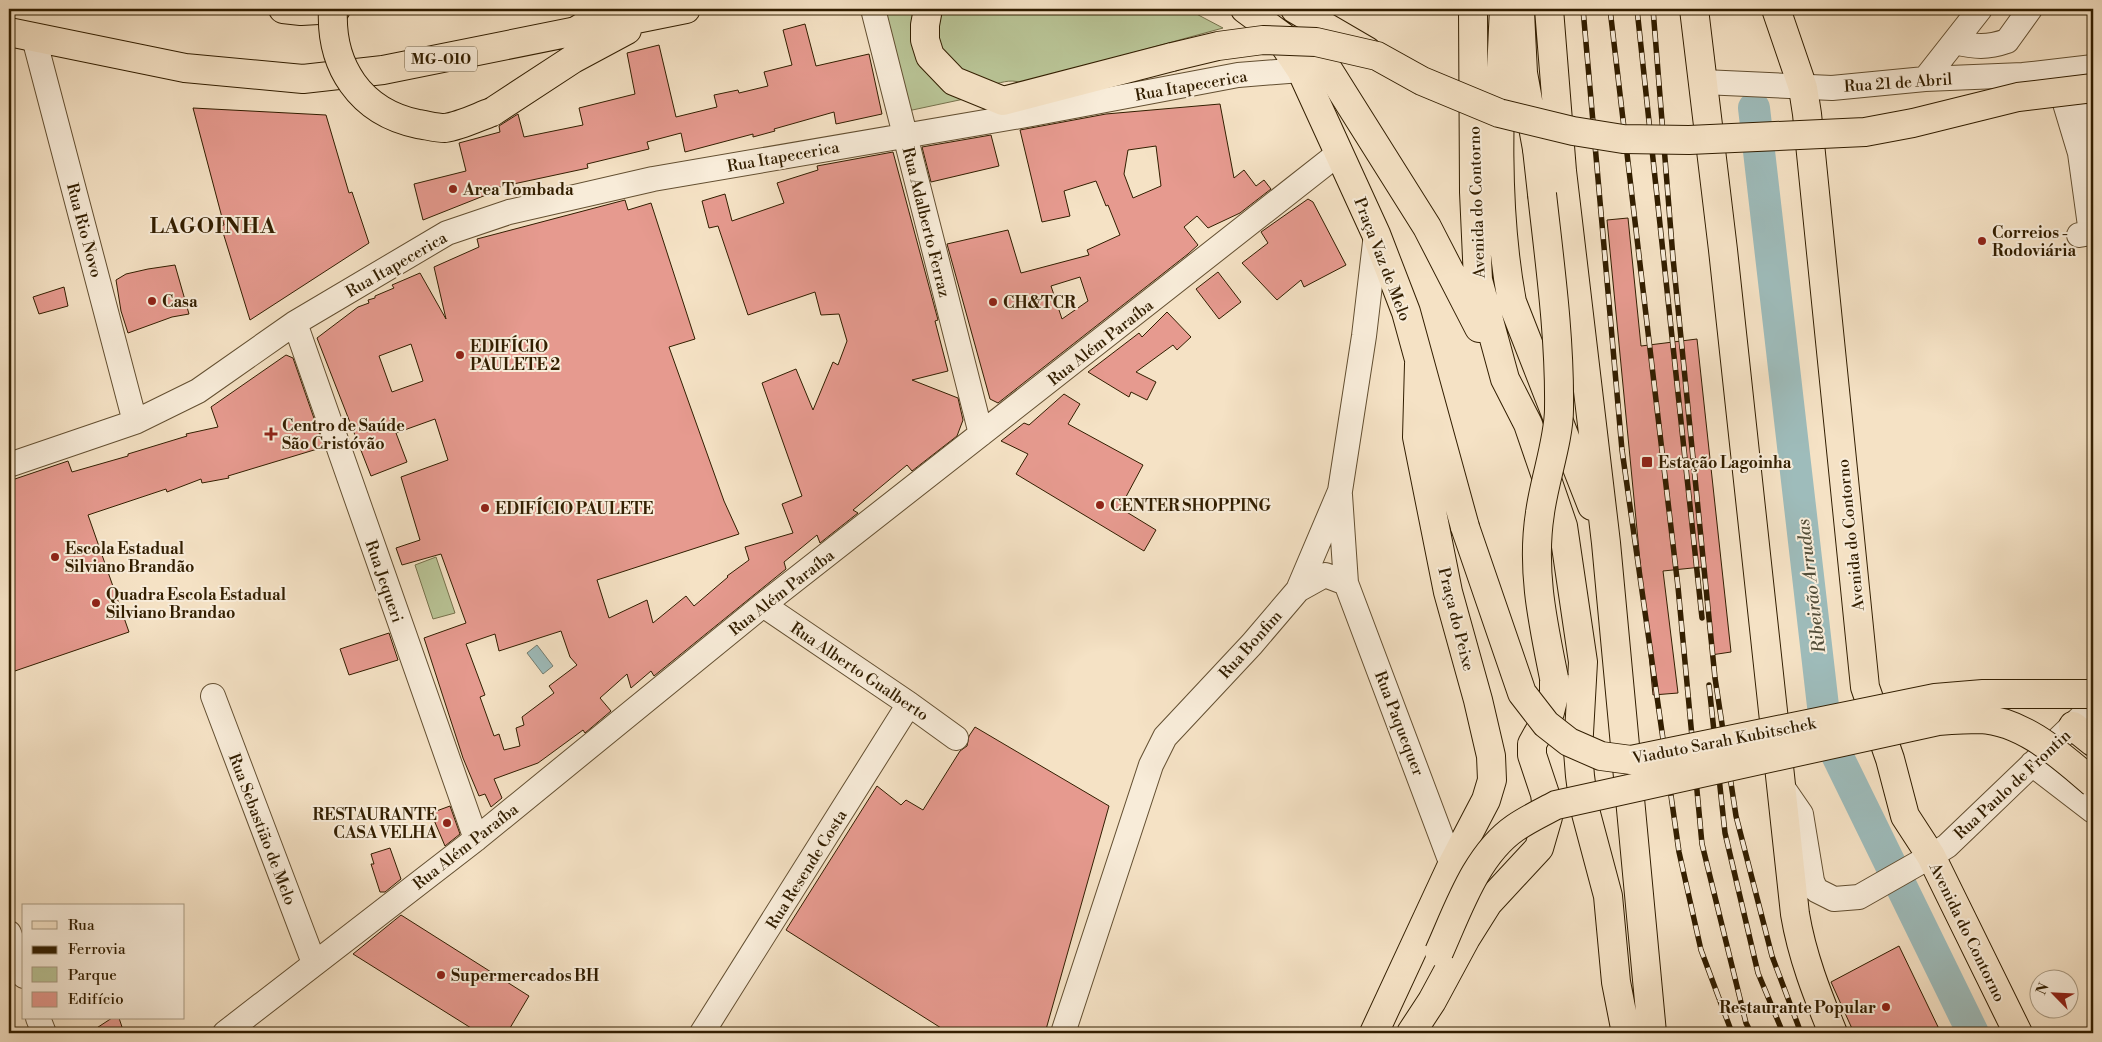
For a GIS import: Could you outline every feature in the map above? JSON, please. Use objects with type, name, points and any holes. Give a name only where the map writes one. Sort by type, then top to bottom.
[{"type":"main road","points":[[292,10],[334,9],[332,29],[339,60],[358,92],[379,109],[404,121],[445,128],[492,112],[573,59],[649,18]]},
{"type":"main road","points":[[576,31],[611,9]]},
{"type":"main road","name":"MG-010","points":[[21,35],[185,68],[303,79],[383,70],[649,18],[686,9]]},
{"type":"main road","points":[[928,9],[924,24],[925,40],[930,56],[954,81],[1003,101],[1218,46],[1263,40],[1316,42],[1377,56]]},
{"type":"main road","points":[[1245,9],[1329,71],[1426,227],[1505,379]]},
{"type":"main road","points":[[1295,9],[1422,81],[1499,113],[1573,131],[1623,138],[1689,140],[1864,132],[1913,123],[2018,97],[2093,88]]},
{"type":"main road","points":[[1465,9],[1472,37]]},
{"type":"main road","name":"Avenida do Contorno","points":[[1473,9],[1472,37],[1478,280],[1505,379],[1528,424],[1563,526],[1583,662],[1578,751],[1580,776],[1584,806],[1608,896],[1616,982],[1626,1033]]},
{"type":"main road","name":"Avenida do Contorno","points":[[1504,9],[1500,160],[1503,244],[1507,280],[1512,302],[1606,543]]},
{"type":"main road","points":[[1411,1033],[1432,1001],[1466,938],[1488,903],[1540,848],[1548,817],[1545,794],[1532,755],[1532,744],[1550,712],[1554,696],[1554,678],[1538,598],[1536,569],[1540,514],[1559,412],[1558,344],[1537,150],[1523,73],[1520,9]]},
{"type":"main road","points":[[1536,9],[1537,150]]},
{"type":"main road","name":"Avenida do Contorno","points":[[1549,9],[1562,171],[1606,543],[1652,1033]]},
{"type":"main road","points":[[1694,9],[1779,782],[1800,942],[1808,972],[1833,1033]]},
{"type":"main road","name":"Avenida do Contorno","points":[[1776,9],[1803,88],[1865,687],[1890,759],[1905,816],[1931,856],[2018,1033]]},
{"type":"main road","name":"Praça Vaz de Melo","points":[[1276,33],[1301,70],[1376,234],[1406,312],[1465,526]]},
{"type":"main road","name":"Praça do Peixe","points":[[1374,1033],[1452,865],[1486,800],[1492,780],[1491,756],[1478,700],[1448,592],[1417,437],[1419,364]]},
{"type":"main road","name":"Viaduto Sarah Kubitschek","points":[[1465,526],[1522,693],[1546,724],[1569,742],[1601,756],[1631,760],[1935,698],[1983,694],[2089,716]]},
{"type":"main road","name":"Viaduto Sarah Kubitschek","points":[[1402,1033],[1465,893],[1488,854],[1514,828],[1556,805],[1938,721],[1982,719],[2023,730],[2061,756],[2093,782]]},
{"type":"main road","points":[[1731,740],[1820,746]]},
{"type":"street","name":"Rua Adalberto Ferraz","points":[[873,9],[981,434]]},
{"type":"street","points":[[1925,79],[1980,9]]},
{"type":"street","points":[[1955,42],[1975,47],[1990,48],[2007,41],[2030,9]]},
{"type":"street","name":"Rua Rio Novo","points":[[21,35],[135,422]]},
{"type":"street","points":[[2007,41],[2023,75],[2064,100],[2093,126]]},
{"type":"street","name":"Rua 21 de Abril","points":[[1703,82],[1803,88],[1925,79],[2023,75],[2093,67]]},
{"type":"street","name":"Rua Itapecerica","points":[[9,465],[135,422],[198,391],[295,323],[447,233],[509,212],[653,179],[1238,75],[1301,70]]},
{"type":"street","points":[[2064,100],[2080,153],[2091,233],[2079,235]]},
{"type":"street","name":"Rua Itapecerica","points":[[905,135],[923,125],[1003,101]]},
{"type":"street","name":"Rua Além Paraíba","points":[[225,1033],[476,839],[763,605],[1339,153]]},
{"type":"street","name":"Rua Bonfim","points":[[1063,1033],[1151,766],[1165,737],[1252,644],[1298,590],[1340,491],[1364,336],[1376,234]]},
{"type":"street","name":"Rua Jequeri","points":[[295,323],[476,839]]},
{"type":"street","name":"Rua Paquequer","points":[[1340,491],[1346,582],[1452,865]]},
{"type":"street","points":[[1298,590],[1325,575],[1346,582]]},
{"type":"street","name":"Rua Alberto Gualberto","points":[[763,605],[956,738]]},
{"type":"street","name":"Rua Sebastião de Melo","points":[[213,696],[314,963]]},
{"type":"street","name":"Rua Resende Costa","points":[[702,1033],[909,704]]},
{"type":"street","name":"Rua Paulo de Frontin","points":[[1779,782],[1801,814],[1812,881],[1816,890],[1834,899],[1858,897],[1947,846],[2032,764],[2089,716]]},
{"type":"street","points":[[2032,764],[2093,811]]},
{"type":"street","points":[[9,934],[22,970]]},
{"type":"street","points":[[1613,1033],[1616,982]]},
{"type":"street","points":[[39,1020],[44,1033]]},
{"type":"green space","points":[[877,9],[919,9],[964,99],[903,112]]},
{"type":"green space","points":[[934,9],[1187,9],[1223,28],[1022,83],[1009,81],[988,85],[973,82],[966,78],[953,68],[937,51]]},
{"type":"green space","points":[[436,557],[455,613],[433,619],[415,565]]},
{"type":"water","points":[[537,645],[553,666],[543,674],[527,653]]},
{"type":"building","points":[[805,24],[816,66],[869,54],[882,114],[836,124],[834,112],[753,137],[753,134],[685,152],[681,133],[647,142],[649,149],[587,164],[588,168],[490,189],[491,193],[423,220],[414,184],[466,171],[459,143],[500,132],[499,126],[518,114],[524,137],[583,125],[579,108],[635,94],[627,53],[659,45],[676,117],[717,107],[714,95],[738,90],[739,93],[768,86],[764,72],[792,65],[783,30]]},
{"type":"building","points":[[1220,104],[1234,178],[1244,170],[1256,186],[1264,180],[1271,189],[1240,213],[1208,228],[1197,216],[1184,227],[1198,245],[998,403],[990,399],[947,244],[1008,230],[1021,273],[1089,255],[1087,250],[1120,235],[1096,181],[1064,191],[1070,216],[1042,222],[1020,130],[1106,114]],"holes":[[[1156,146],[1161,186],[1133,198],[1124,174],[1128,150]],[[1080,277],[1088,301],[1062,319],[1051,286]]]},
{"type":"building","points":[[193,108],[326,115],[349,193],[352,192],[369,243],[250,320],[221,226],[224,225]]},
{"type":"building","points":[[991,135],[999,166],[931,182],[922,147]]},
{"type":"building","points":[[893,152],[938,320],[935,321],[948,371],[912,380],[958,398],[963,420],[957,436],[912,471],[907,465],[853,510],[858,513],[820,543],[817,535],[784,562],[786,569],[654,676],[651,671],[631,688],[627,674],[600,698],[611,711],[585,733],[583,730],[538,763],[494,779],[502,798],[491,807],[485,794],[479,796],[463,758],[424,638],[466,623],[441,554],[402,565],[396,548],[420,540],[401,477],[448,460],[435,419],[396,433],[407,462],[371,476],[317,338],[358,307],[369,303],[368,300],[394,288],[392,285],[420,273],[446,319],[434,267],[479,247],[477,239],[625,200],[628,210],[651,203],[695,339],[669,347],[724,501],[739,534],[597,580],[609,618],[647,600],[653,623],[686,596],[694,606],[727,576],[749,560],[745,547],[793,533],[782,504],[802,496],[762,383],[796,369],[813,410],[833,362],[838,365],[847,341],[839,314],[821,315],[815,292],[748,315],[718,226],[709,228],[702,201],[725,194],[732,221],[784,203],[777,183],[818,170],[817,166]],"holes":[[[411,344],[423,381],[392,392],[379,356]],[[561,631],[570,657],[577,665],[549,686],[554,693],[522,717],[524,725],[516,728],[520,746],[504,750],[499,734],[494,736],[480,697],[485,695],[466,644],[495,634],[499,651]]]},
{"type":"building","points":[[1308,199],[1313,202],[1346,265],[1304,287],[1301,280],[1277,300],[1242,263],[1268,243],[1261,232]]},
{"type":"building","points":[[1628,218],[1641,346],[1697,339],[1731,652],[1711,655],[1702,567],[1663,571],[1678,693],[1653,695],[1607,220]]},
{"type":"building","name":"Casa","points":[[175,265],[189,314],[172,317],[128,333],[121,311],[116,280],[126,274]]},
{"type":"building","points":[[1218,272],[1241,302],[1219,319],[1196,289]]},
{"type":"building","points":[[64,287],[68,306],[39,314],[33,297]]},
{"type":"building","points":[[1167,312],[1191,337],[1177,350],[1173,345],[1136,372],[1156,382],[1147,400],[1131,392],[1129,397],[1088,372],[1139,333],[1142,337]]},
{"type":"building","points":[[286,355],[293,358],[324,447],[228,476],[229,478],[202,483],[201,479],[167,492],[166,489],[88,515],[129,632],[9,673],[9,481],[68,461],[72,472],[128,456],[128,454],[187,436],[186,434],[218,427],[211,407]]},
{"type":"building","points":[[1064,394],[1080,404],[1068,424],[1143,465],[1120,508],[1156,530],[1144,551],[1016,474],[1028,454],[1001,441],[1024,423],[1029,425]]},
{"type":"building","points":[[389,633],[398,660],[349,675],[340,649]]},
{"type":"building","points":[[975,727],[1109,806],[1045,1033],[949,1033],[786,930],[877,786],[901,805],[906,800],[923,810],[960,751],[967,746],[969,736]]},
{"type":"building","name":"RESTAURANTE CASA VELHA","points":[[450,806],[460,834],[445,846],[431,813]]},
{"type":"building","points":[[390,848],[401,879],[385,892],[380,892],[371,864],[374,864],[371,854]]},
{"type":"building","name":"Supermercados BH","points":[[401,915],[529,996],[507,1033],[479,1033],[353,954]]},
{"type":"building","name":"Restaurante Popular","points":[[1899,946],[1941,1033],[1854,1033],[1831,982]]},
{"type":"building","points":[[109,1020],[120,1020],[124,1033],[89,1033]]},
{"type":"waterway","name":"Ribeirão Arrudas","points":[[1754,108],[1823,706],[1836,753],[1973,1033]]},
{"type":"railway","points":[[1583,9],[1622,450],[1679,852],[1701,950],[1732,1033]]},
{"type":"railway","points":[[1610,9],[1678,587],[1702,844],[1746,1023],[1751,1033]]},
{"type":"railway","points":[[1637,9],[1702,618]]},
{"type":"railway","points":[[1653,9],[1673,258],[1715,678],[1736,816],[1772,956],[1801,1033]]},
{"type":"railway","points":[[1709,685],[1725,833],[1758,973],[1783,1033]]},
{"type":"place","name":"Area Tombada","points":[[453,189]]},
{"type":"place","name":"Correios - Rodoviária","points":[[1982,241]]},
{"type":"place","name":"Casa","points":[[152,301]]},
{"type":"place","name":"CH&TCR","points":[[993,302]]},
{"type":"place","name":"EDIFÍCIO PAULETE 2","points":[[460,355]]},
{"type":"place","name":"Centro de Saúde São Cristóvão","points":[[271,434]]},
{"type":"place","name":"Estação Lagoinha","points":[[1647,462]]},
{"type":"place","name":"CENTER SHOPPING","points":[[1100,505]]},
{"type":"place","name":"EDIFÍCIO PAULETE","points":[[485,508]]},
{"type":"place","name":"Escola Estadual Silviano Brandão","points":[[55,557]]},
{"type":"place","name":"Quadra Escola Estadual Silviano Brandao","points":[[96,603]]},
{"type":"place","name":"RESTAURANTE CASA VELHA","points":[[447,823]]},
{"type":"place","name":"Supermercados BH","points":[[441,975]]},
{"type":"place","name":"Restaurante Popular","points":[[1886,1007]]},
{"type":"district","name":"LAGOINHA","points":[[213,226]]}]
